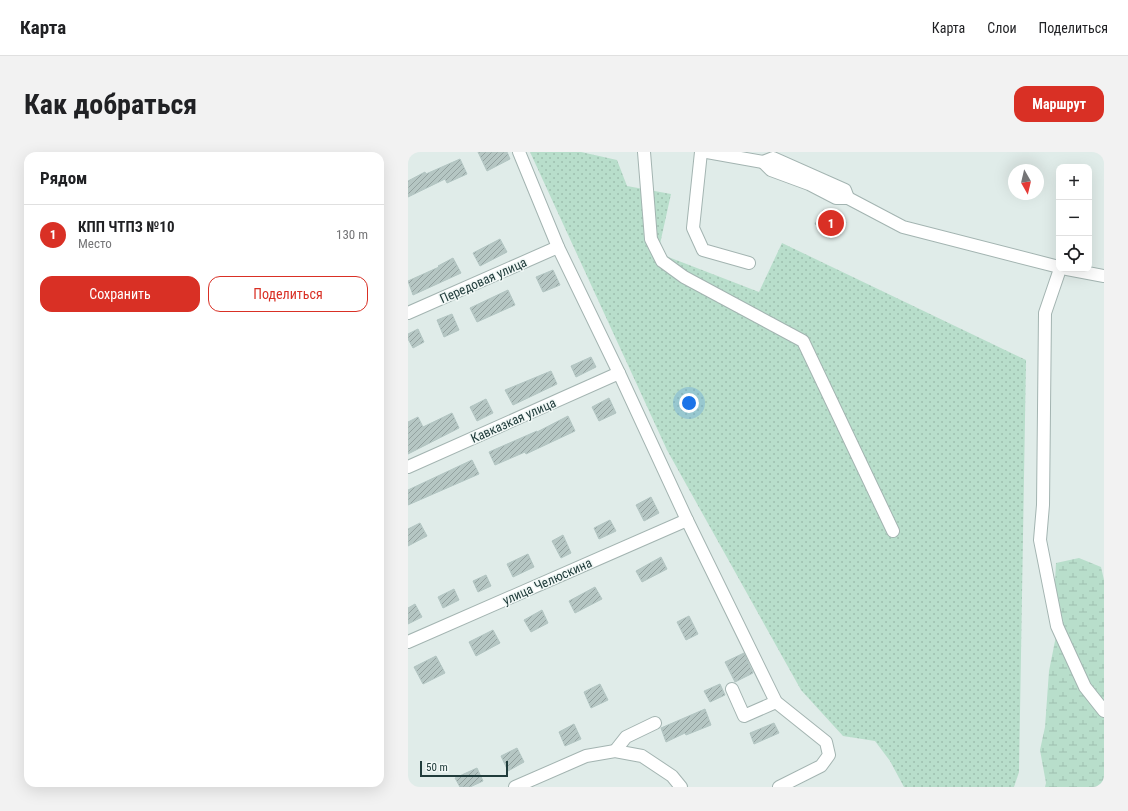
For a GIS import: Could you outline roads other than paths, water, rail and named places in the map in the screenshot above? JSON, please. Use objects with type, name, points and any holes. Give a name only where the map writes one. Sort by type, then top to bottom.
[{"type":"street","points":[[520,152],[558,247],[619,373],[687,520],[776,702],[826,742],[829,755],[821,766],[778,787]]},
{"type":"street","points":[[644,152],[651,239],[662,261],[684,277],[803,341],[893,531]]},
{"type":"street","points":[[701,152],[693,228],[703,250],[749,262]]},
{"type":"street","points":[[707,152],[763,162],[773,158],[811,179],[836,198],[848,198],[903,227],[1056,267]]},
{"type":"street","name":"Передовая улица","points":[[408,313],[558,247]]},
{"type":"street","points":[[1058,272],[1045,313],[1043,505],[1040,540],[1057,626],[1085,687],[1104,711]]},
{"type":"street","points":[[1083,272],[1104,276]]},
{"type":"street","name":"Кавказкая улица","points":[[408,468],[619,373]]},
{"type":"street","name":"улица Челюскина","points":[[408,642],[687,520]]},
{"type":"street","points":[[732,689],[744,716],[776,702]]},
{"type":"street","points":[[615,751],[626,736],[655,723]]},
{"type":"street","points":[[515,787],[586,756],[615,751],[642,756],[672,776],[681,787]]},
{"type":"place","name":"КПП ЧТПЗ №10","points":[[831,223]]}]
